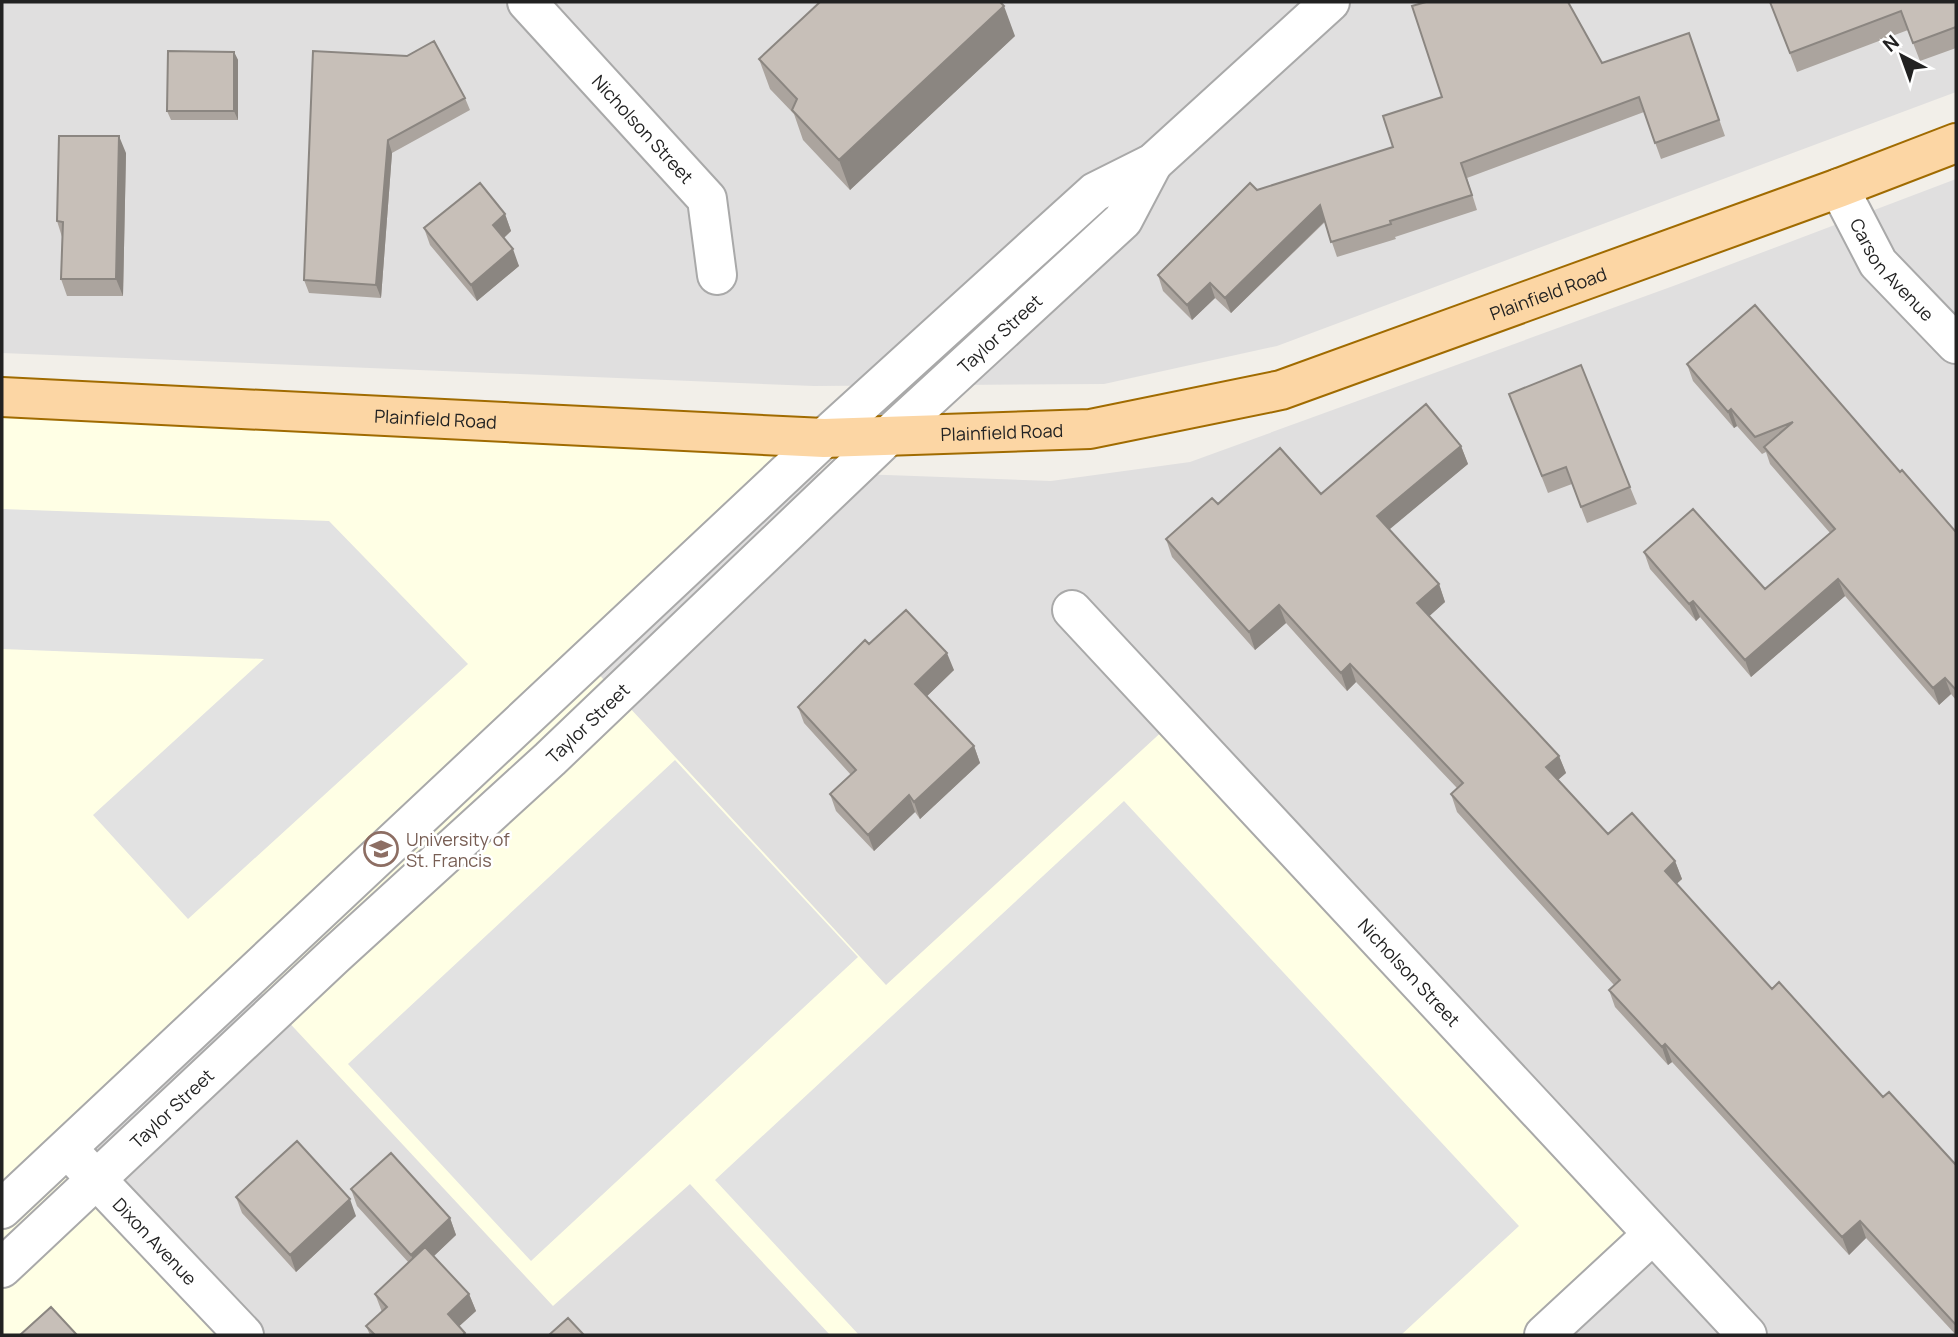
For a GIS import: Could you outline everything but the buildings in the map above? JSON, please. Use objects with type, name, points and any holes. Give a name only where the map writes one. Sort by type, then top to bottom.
[{"type":"main road","name":"Plainfield Road","points":[[2,397],[824,438],[1090,429],[1281,390],[1956,143]]},
{"type":"street","name":"Nicholson Street","points":[[527,2],[707,199],[717,275]]},
{"type":"street","name":"Taylor Street","points":[[2,1209],[824,438],[1095,191],[1153,163],[1330,2]]},
{"type":"street","name":"Taylor Street","points":[[2,1268],[550,759],[886,438],[1122,220],[1153,163]]},
{"type":"street","name":"Carson Avenue","points":[[1839,188],[1878,263],[1956,344]]},
{"type":"street","name":"Nicholson Street","points":[[1072,610],[1747,1335]]},
{"type":"street","name":"Dixon Avenue","points":[[67,1149],[244,1335]]},
{"type":"street","points":[[1544,1335],[1652,1235]]},
{"type":"shaded area","points":[[2,2],[1956,2],[1956,92],[1277,346],[1104,384],[814,386],[2,353]]},
{"type":"shaded area","points":[[1956,179],[1956,1335],[2,1335],[2,443],[1051,481],[1190,462],[1676,285]]},
{"type":"shaded area","name":"University of St. Francis","points":[[2,413],[797,450],[580,654],[886,985],[1167,727],[1642,1228],[1527,1335],[830,1335],[690,1184],[553,1306],[242,972],[57,1147],[233,1335],[2,1335]]},
{"type":"shaded area","points":[[2,509],[329,521],[468,664],[188,919],[93,815],[264,659],[2,649]]},
{"type":"shaded area","points":[[675,760],[858,957],[531,1261],[348,1064]]},
{"type":"shaded area","points":[[1124,801],[1519,1226],[1401,1335],[859,1335],[715,1180]]},
{"type":"place","name":"University of St. Francis","points":[[381,849]]}]
